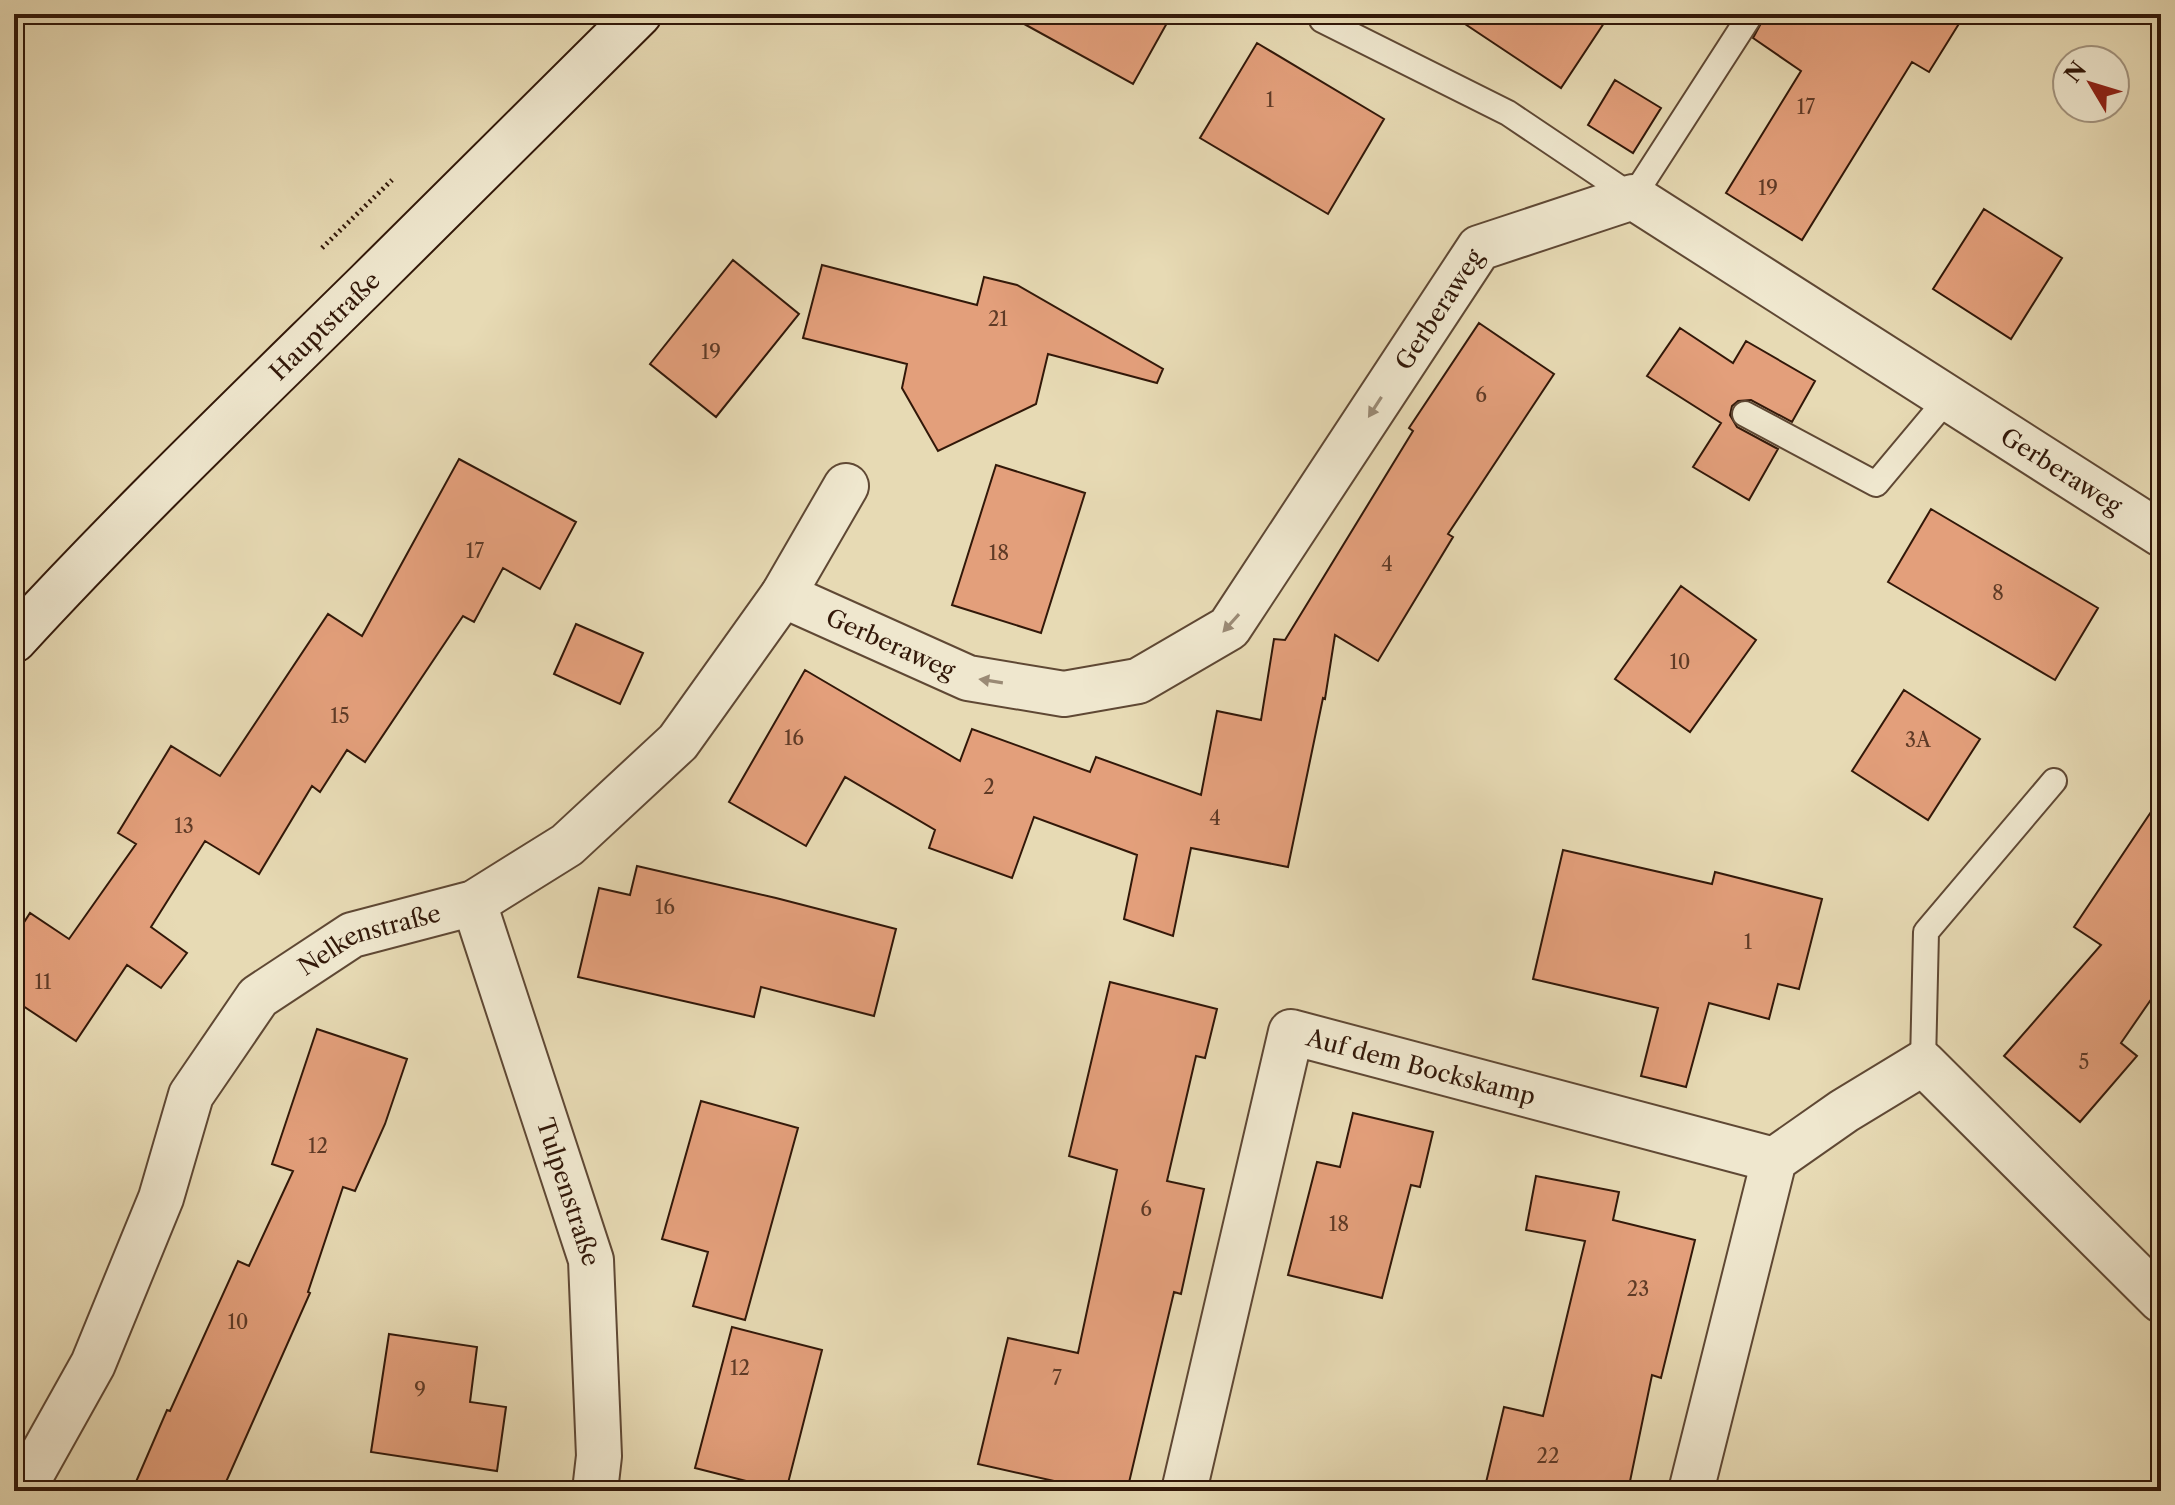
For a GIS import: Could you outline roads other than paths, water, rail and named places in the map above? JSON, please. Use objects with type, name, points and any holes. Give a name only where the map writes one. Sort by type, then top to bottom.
[{"type":"street","name":"Hauptstraße","points":[[14,640],[211,434],[639,14]]},
{"type":"street","name":"Gerberaweg","points":[[783,595],[968,678],[1064,694],[1138,681],[1229,628],[1479,248],[1633,197],[2161,534]]},
{"type":"street","name":"Nelkenstraße","points":[[22,1491],[93,1364],[161,1198],[191,1095],[258,997],[352,935],[474,903],[567,845],[678,742],[783,595],[846,486]]},
{"type":"street","name":"Tulpenstraße","points":[[474,903],[591,1260],[599,1456],[595,1491]]},
{"type":"street","name":"Auf dem Bockskamp","points":[[1184,1491],[1291,1032],[1774,1160]]},
{"type":"street","points":[[1691,1491],[1774,1160],[1844,1111],[1923,1063],[2161,1300]]},
{"type":"lane","points":[[1322,20],[1508,113],[1633,197],[1751,14]]},
{"type":"lane","points":[[1745,414],[1876,484],[1948,398]]},
{"type":"lane","points":[[1923,1063],[1926,932],[2054,781]]}]
